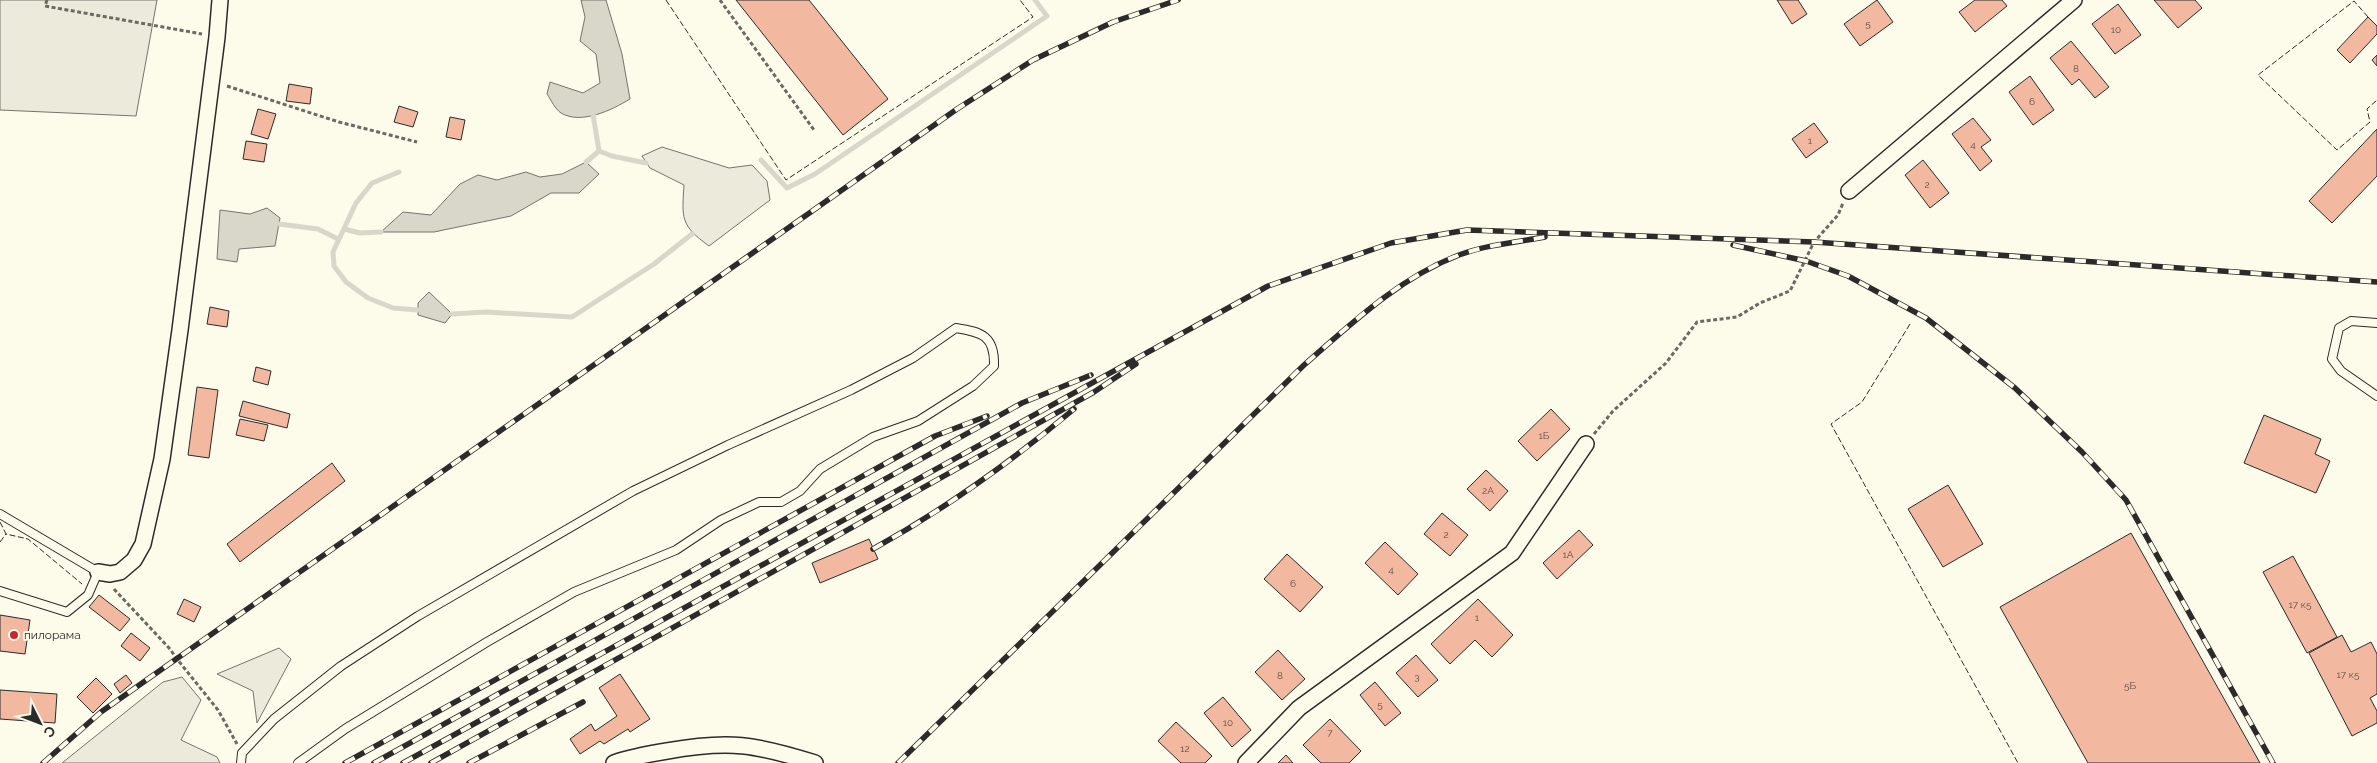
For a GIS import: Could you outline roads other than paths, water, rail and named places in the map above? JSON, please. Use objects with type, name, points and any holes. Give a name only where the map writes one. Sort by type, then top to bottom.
[{"type":"street","points":[[98,572],[110,574],[120,572],[134,560],[143,544],[162,458],[212,82],[220,0]]},
{"type":"street","points":[[1849,191],[2074,0]]},
{"type":"street","points":[[1246,763],[1299,708],[1512,553],[1586,444]]},
{"type":"street","points":[[614,763],[639,756],[721,743],[767,748],[815,763]]},
{"type":"lane","points":[[2377,323],[2351,321],[2339,328],[2332,359],[2341,370],[2377,396]]},
{"type":"lane","points":[[241,763],[242,753],[274,719],[341,666],[418,616],[633,491],[728,444],[851,390],[913,358],[956,328],[975,331],[988,338],[994,352],[994,366],[973,386],[918,421],[873,437],[820,469],[800,492],[781,502],[759,502],[721,520],[676,550],[574,592],[487,642],[345,729],[298,763]]},
{"type":"lane","points":[[0,514],[98,572],[88,595],[67,612],[0,591]]},
{"type":"waterway","points":[[761,160],[787,188],[815,174],[1047,16],[1035,0]]},
{"type":"waterway","points":[[593,114],[599,151]]},
{"type":"waterway","points":[[586,162],[599,151],[612,156],[646,163]]},
{"type":"waterway","points":[[399,172],[372,183],[356,203],[333,252],[334,266],[346,282],[368,298],[393,308],[418,310]]},
{"type":"waterway","points":[[279,224],[318,229],[338,239]]},
{"type":"waterway","points":[[344,229],[360,233],[381,232]]},
{"type":"waterway","points":[[452,314],[486,312],[572,317],[654,264],[692,234]]},
{"type":"railway","points":[[43,763],[101,712],[957,109],[1033,60],[1113,22],[1178,0]]},
{"type":"railway","points":[[403,763],[1268,286],[1391,243],[1467,230],[1814,242],[2377,282]]},
{"type":"railway","points":[[898,763],[1304,365],[1358,318],[1416,276],[1459,255],[1491,246],[1545,237]]},
{"type":"railway","points":[[1733,245],[1806,261],[1848,276],[1926,318],[2015,388],[2082,452],[2126,500],[2273,763]]},
{"type":"railway","points":[[431,763],[1094,392],[1136,364]]},
{"type":"railway","points":[[374,763],[1022,403],[1091,375]]},
{"type":"railway","points":[[873,549],[926,518],[977,484],[1074,409]]},
{"type":"railway","points":[[345,763],[935,436],[987,416]]},
{"type":"railway","points":[[469,763],[583,702]]},
{"type":"place","name":"пилорама","points":[[14,635]]}]
